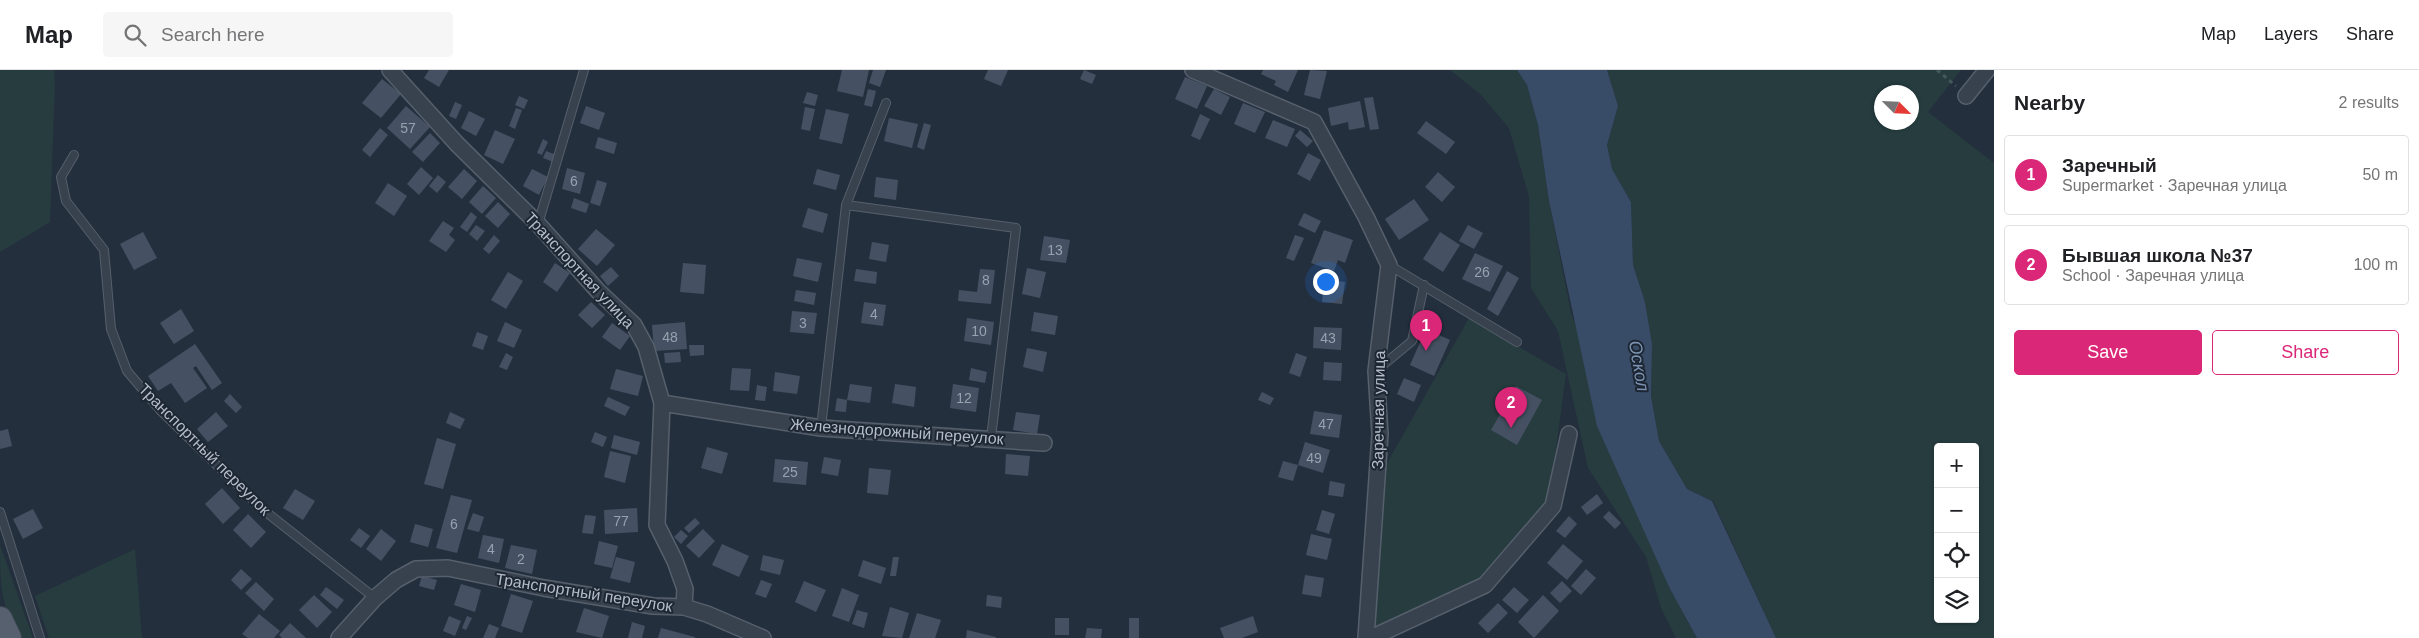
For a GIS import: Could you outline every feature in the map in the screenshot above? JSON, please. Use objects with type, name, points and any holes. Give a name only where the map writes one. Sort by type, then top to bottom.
[{"type":"main road","points":[[0,619],[9,638]]},
{"type":"street","name":"Транспортная улица","points":[[390,70],[457,144],[538,224],[598,291],[634,326],[646,347],[662,403],[657,525],[675,561],[685,589],[684,607]]},
{"type":"street","points":[[1193,70],[1314,122],[1390,265]]},
{"type":"street","points":[[1966,96],[1987,70]]},
{"type":"street","name":"Заречная улица","points":[[1366,638],[1380,434],[1376,371],[1390,265]]},
{"type":"street","name":"Железнодорожный переулок","points":[[662,403],[821,428],[1044,443]]},
{"type":"street","points":[[1371,638],[1485,585],[1553,506],[1569,434]]},
{"type":"street","name":"Транспортный переулок","points":[[339,638],[375,598],[396,580],[416,569],[448,568],[544,588],[653,606],[684,607]]},
{"type":"street","points":[[684,607],[707,614],[763,638]]},
{"type":"lane","points":[[538,224],[584,70]]},
{"type":"lane","points":[[821,428],[846,205],[886,103]]},
{"type":"lane","name":"Транспортный переулок","points":[[74,155],[61,177],[66,201],[104,250],[111,329],[127,371],[161,411],[261,508],[375,598]]},
{"type":"lane","points":[[846,205],[1016,228],[991,438]]},
{"type":"lane","points":[[1390,265],[1518,342]]},
{"type":"lane","points":[[1376,371],[1412,342],[1424,286]]},
{"type":"lane","points":[[0,512],[40,638]]},
{"type":"path","points":[[1937,70],[1966,96]]},
{"type":"green space","points":[[0,70],[54,70],[55,83],[50,222],[0,252]]},
{"type":"green space","points":[[1450,70],[1517,70],[1527,85],[1538,125],[1549,201],[1571,313],[1670,589],[1697,638],[1676,638],[1661,608],[1646,557],[1588,468],[1558,331],[1531,288],[1529,197],[1509,128],[1480,94]]},
{"type":"green space","points":[[1607,70],[1961,70],[1928,112],[1994,163],[1994,638],[1776,638],[1713,501],[1687,489],[1659,441],[1651,396],[1652,344],[1645,302],[1633,265],[1631,202],[1612,169],[1607,145],[1618,106]]},
{"type":"green space","points":[[1469,318],[1566,374],[1548,508],[1482,584],[1372,633],[1386,465]]},
{"type":"green space","points":[[0,545],[33,638],[21,638],[5,605],[0,570]]},
{"type":"green space","points":[[135,549],[142,638],[49,638],[35,596]]},
{"type":"water","name":"Оскол","points":[[1517,70],[1607,70],[1618,106],[1607,145],[1612,169],[1631,202],[1633,265],[1645,302],[1652,344],[1651,396],[1659,441],[1687,489],[1712,501],[1776,638],[1697,638],[1670,589],[1597,426],[1549,201],[1538,125],[1527,85]]},
{"type":"building","points":[[429,70],[449,70],[439,87],[424,78]]},
{"type":"building","points":[[842,70],[869,70],[863,97],[837,91]]},
{"type":"building","points":[[873,70],[886,70],[880,87],[869,83]]},
{"type":"building","points":[[988,70],[1008,70],[1001,86],[984,79]]},
{"type":"building","points":[[1084,70],[1096,75],[1092,84],[1080,79]]},
{"type":"building","points":[[1263,70],[1298,70],[1288,92],[1274,85],[1276,81],[1261,74]]},
{"type":"building","points":[[1310,70],[1327,71],[1320,99],[1304,95]]},
{"type":"building","points":[[1185,77],[1207,86],[1197,109],[1175,99]]},
{"type":"building","points":[[382,79],[401,94],[381,118],[362,103]]},
{"type":"building","points":[[868,89],[876,91],[872,107],[864,105]]},
{"type":"building","points":[[1214,89],[1230,97],[1221,115],[1204,106]]},
{"type":"building","points":[[807,92],[818,95],[815,106],[803,103]]},
{"type":"building","points":[[519,96],[528,100],[524,109],[515,105]]},
{"type":"building","points":[[1373,97],[1379,129],[1370,130],[1364,98]]},
{"type":"building","points":[[1360,101],[1365,127],[1349,130],[1348,122],[1331,126],[1328,108]]},
{"type":"building","points":[[455,102],[462,105],[456,119],[449,116]]},
{"type":"building","points":[[1243,103],[1265,112],[1255,133],[1234,124]]},
{"type":"building","points":[[406,106],[430,127],[410,149],[387,128]]},
{"type":"building","points":[[586,106],[605,113],[599,130],[580,123]]},
{"type":"building","points":[[805,107],[815,109],[810,131],[801,129]]},
{"type":"building","points":[[516,108],[522,110],[515,129],[509,126]]},
{"type":"building","points":[[826,109],[849,114],[842,144],[819,139]]},
{"type":"building","points":[[469,111],[485,119],[476,136],[461,128]]},
{"type":"building","points":[[1200,114],[1210,119],[1200,140],[1191,136]]},
{"type":"building","points":[[889,118],[918,124],[912,148],[884,141]]},
{"type":"building","points":[[1273,120],[1295,129],[1287,147],[1265,138]]},
{"type":"building","points":[[1426,121],[1455,142],[1446,154],[1417,133]]},
{"type":"building","points":[[924,123],[931,125],[924,150],[917,147]]},
{"type":"building","points":[[380,128],[388,135],[370,157],[362,150]]},
{"type":"building","points":[[495,130],[515,139],[503,164],[484,155]]},
{"type":"building","points":[[1300,130],[1313,141],[1307,147],[1295,136]]},
{"type":"building","points":[[430,133],[440,143],[423,162],[412,152]]},
{"type":"building","points":[[598,137],[617,143],[614,154],[595,148]]},
{"type":"building","points":[[543,139],[548,142],[542,155],[537,153]]},
{"type":"building","points":[[546,151],[559,156],[556,163],[543,158]]},
{"type":"building","points":[[1308,153],[1321,160],[1310,181],[1297,174]]},
{"type":"building","points":[[421,167],[433,178],[419,195],[407,184]]},
{"type":"building","points":[[567,168],[585,173],[580,194],[562,189]]},
{"type":"building","points":[[464,169],[477,181],[462,199],[448,187]]},
{"type":"building","points":[[532,169],[548,177],[539,195],[523,186]]},
{"type":"building","points":[[817,169],[840,175],[836,190],[813,184]]},
{"type":"building","points":[[1438,172],[1455,187],[1442,202],[1425,187]]},
{"type":"building","points":[[438,175],[446,182],[437,193],[429,186]]},
{"type":"building","points":[[876,177],[898,180],[896,200],[874,197]]},
{"type":"building","points":[[597,180],[607,183],[600,206],[590,203]]},
{"type":"building","points":[[388,183],[407,196],[394,216],[375,203]]},
{"type":"building","points":[[483,186],[496,198],[482,214],[469,202]]},
{"type":"building","points":[[574,198],[589,204],[586,213],[571,208]]},
{"type":"building","points":[[1414,199],[1429,220],[1399,240],[1385,219]]},
{"type":"building","points":[[498,202],[510,214],[498,228],[485,216]]},
{"type":"building","points":[[808,208],[828,214],[823,233],[802,227]]},
{"type":"building","points":[[471,212],[477,217],[467,232],[460,227]]},
{"type":"building","points":[[1304,213],[1321,221],[1315,233],[1298,225]]},
{"type":"building","points":[[443,221],[454,228],[449,235],[455,240],[446,252],[429,241]]},
{"type":"building","points":[[476,225],[485,231],[477,241],[469,234]]},
{"type":"building","points":[[1468,225],[1483,233],[1474,249],[1459,241]]},
{"type":"building","points":[[596,229],[615,245],[597,266],[578,249]]},
{"type":"building","points":[[1324,230],[1353,240],[1345,263],[1338,260],[1334,271],[1311,263]]},
{"type":"building","points":[[143,232],[157,258],[134,270],[120,244]]},
{"type":"building","points":[[1440,232],[1460,245],[1443,272],[1423,259]]},
{"type":"building","points":[[494,235],[500,241],[489,254],[483,249]]},
{"type":"building","points":[[1295,235],[1304,238],[1294,261],[1286,258]]},
{"type":"building","points":[[1044,236],[1070,240],[1066,263],[1040,260]]},
{"type":"building","points":[[872,242],[889,245],[886,262],[869,259]]},
{"type":"building","points":[[1475,253],[1503,266],[1490,292],[1462,279]]},
{"type":"building","points":[[797,258],[822,263],[818,282],[793,276]]},
{"type":"building","points":[[555,263],[570,273],[557,292],[543,282]]},
{"type":"building","points":[[683,263],[706,265],[704,294],[680,292]]},
{"type":"building","points":[[611,267],[619,276],[608,286],[600,276]]},
{"type":"building","points":[[1027,268],[1046,272],[1040,298],[1022,294]]},
{"type":"building","points":[[856,269],[877,272],[876,284],[854,281]]},
{"type":"building","points":[[980,269],[995,270],[991,304],[958,301],[959,290],[977,292]]},
{"type":"building","points":[[1507,271],[1519,278],[1498,316],[1487,309]]},
{"type":"building","points":[[508,272],[523,281],[506,309],[491,300]]},
{"type":"building","points":[[1324,280],[1345,282],[1342,304],[1322,302]]},
{"type":"building","points":[[796,290],[816,293],[814,305],[794,301]]},
{"type":"building","points":[[591,302],[605,315],[592,328],[578,315]]},
{"type":"building","points":[[864,302],[886,305],[883,326],[861,323]]},
{"type":"building","points":[[181,309],[194,331],[174,344],[160,323]]},
{"type":"building","points":[[792,311],[817,313],[814,334],[790,332]]},
{"type":"building","points":[[1034,312],[1058,316],[1055,335],[1031,331]]},
{"type":"building","points":[[967,318],[994,322],[991,345],[964,341]]},
{"type":"building","points":[[505,322],[522,330],[514,348],[497,341]]},
{"type":"building","points":[[685,322],[687,349],[654,351],[652,325]]},
{"type":"building","points":[[612,323],[630,336],[620,350],[602,337]]},
{"type":"building","points":[[1314,327],[1342,328],[1341,350],[1313,348]]},
{"type":"building","points":[[1426,329],[1450,340],[1434,376],[1410,365]]},
{"type":"building","points":[[477,332],[488,336],[483,350],[472,346]]},
{"type":"building","points":[[195,344],[222,383],[212,390],[196,366],[193,368],[207,388],[185,403],[171,383],[158,391],[148,376]]},
{"type":"building","points":[[689,345],[704,345],[704,355],[690,356]]},
{"type":"building","points":[[1027,348],[1047,352],[1043,372],[1023,367]]},
{"type":"building","points":[[680,352],[681,362],[665,363],[664,353]]},
{"type":"building","points":[[506,353],[513,357],[507,370],[499,367]]},
{"type":"building","points":[[1296,353],[1307,357],[1300,377],[1289,373]]},
{"type":"building","points":[[1324,362],[1342,363],[1341,381],[1323,380]]},
{"type":"building","points":[[732,368],[751,369],[749,391],[730,390]]},
{"type":"building","points":[[971,368],[987,372],[985,383],[969,380]]},
{"type":"building","points":[[616,369],[643,376],[638,396],[610,389]]},
{"type":"building","points":[[775,372],[800,376],[797,394],[773,391]]},
{"type":"building","points":[[1404,378],[1421,385],[1414,402],[1397,394]]},
{"type":"building","points":[[850,384],[872,387],[870,403],[847,400]]},
{"type":"building","points":[[895,384],[916,387],[914,407],[892,403]]},
{"type":"building","points":[[953,384],[979,388],[976,412],[950,408]]},
{"type":"building","points":[[757,385],[767,387],[765,401],[755,400]]},
{"type":"building","points":[[1516,386],[1542,400],[1517,445],[1491,430]]},
{"type":"building","points":[[1262,392],[1274,398],[1270,405],[1258,400]]},
{"type":"building","points":[[230,394],[242,407],[236,413],[224,401]]},
{"type":"building","points":[[608,397],[630,407],[625,416],[604,406]]},
{"type":"building","points":[[837,398],[847,400],[846,412],[835,411]]},
{"type":"building","points":[[1314,411],[1342,415],[1339,438],[1310,434]]},
{"type":"building","points":[[216,412],[228,426],[208,442],[197,429]]},
{"type":"building","points":[[450,412],[465,419],[460,429],[446,423]]},
{"type":"building","points":[[1016,412],[1040,415],[1037,434],[1013,430]]},
{"type":"building","points":[[8,429],[12,446],[0,449],[0,431]]},
{"type":"building","points":[[595,432],[607,437],[603,447],[591,442]]},
{"type":"building","points":[[614,435],[640,442],[637,455],[611,448]]},
{"type":"building","points":[[437,438],[456,444],[443,489],[424,484]]},
{"type":"building","points":[[1305,442],[1330,450],[1323,473],[1298,465]]},
{"type":"building","points":[[707,447],[728,453],[722,474],[701,468]]},
{"type":"building","points":[[610,451],[631,456],[625,483],[604,477]]},
{"type":"building","points":[[1006,454],[1030,456],[1028,476],[1005,474]]},
{"type":"building","points":[[824,457],[841,460],[838,476],[821,473]]},
{"type":"building","points":[[775,459],[808,462],[806,485],[773,482]]},
{"type":"building","points":[[1283,461],[1298,465],[1293,481],[1278,477]]},
{"type":"building","points":[[869,468],[891,470],[888,495],[867,493]]},
{"type":"building","points":[[1330,481],[1345,484],[1343,497],[1328,495]]},
{"type":"building","points":[[222,488],[240,508],[223,524],[205,504]]},
{"type":"building","points":[[295,489],[315,501],[303,520],[283,508]]},
{"type":"building","points":[[1597,494],[1603,503],[1587,515],[1581,507]]},
{"type":"building","points":[[451,495],[472,500],[457,553],[436,548]]},
{"type":"building","points":[[637,508],[638,532],[605,534],[604,510]]},
{"type":"building","points":[[33,509],[43,528],[23,539],[13,519]]},
{"type":"building","points":[[1322,510],[1335,514],[1329,534],[1316,530]]},
{"type":"building","points":[[1609,511],[1621,523],[1615,529],[1603,517]]},
{"type":"building","points":[[473,513],[484,517],[479,532],[467,529]]},
{"type":"building","points":[[248,514],[266,532],[251,548],[233,530]]},
{"type":"building","points":[[585,515],[596,516],[593,534],[582,533]]},
{"type":"building","points":[[1569,516],[1577,524],[1565,538],[1556,531]]},
{"type":"building","points":[[695,518],[700,523],[689,533],[684,528]]},
{"type":"building","points":[[415,524],[433,529],[428,547],[410,542]]},
{"type":"building","points":[[359,528],[370,536],[361,548],[350,540]]},
{"type":"building","points":[[381,529],[396,541],[381,561],[366,549]]},
{"type":"building","points":[[703,529],[715,541],[699,558],[686,546]]},
{"type":"building","points":[[681,530],[688,536],[681,544],[674,537]]},
{"type":"building","points":[[1311,534],[1332,539],[1327,560],[1306,555]]},
{"type":"building","points":[[483,535],[504,539],[499,563],[478,558]]},
{"type":"building","points":[[599,541],[618,546],[612,568],[594,564]]},
{"type":"building","points":[[722,544],[749,556],[739,577],[712,565]]},
{"type":"building","points":[[1563,544],[1583,561],[1567,580],[1547,563]]},
{"type":"building","points":[[511,545],[537,550],[532,574],[505,568]]},
{"type":"building","points":[[763,555],[784,560],[780,575],[760,570]]},
{"type":"building","points":[[616,557],[635,562],[630,583],[610,578]]},
{"type":"building","points":[[893,557],[899,557],[896,576],[890,576]]},
{"type":"building","points":[[863,560],[886,568],[881,584],[858,576]]},
{"type":"building","points":[[241,569],[252,579],[241,590],[231,580]]},
{"type":"building","points":[[1586,569],[1596,578],[1581,595],[1571,586]]},
{"type":"building","points":[[1305,575],[1324,578],[1321,597],[1302,594]]},
{"type":"building","points":[[422,576],[437,580],[434,590],[419,586]]},
{"type":"building","points":[[761,580],[772,584],[766,598],[755,594]]},
{"type":"building","points":[[804,581],[826,590],[816,612],[795,602]]},
{"type":"building","points":[[1562,581],[1572,591],[1560,603],[1550,593]]},
{"type":"building","points":[[256,582],[274,599],[264,611],[245,593]]},
{"type":"building","points":[[461,584],[481,590],[475,612],[454,605]]},
{"type":"building","points":[[326,587],[344,600],[337,609],[320,595]]},
{"type":"building","points":[[1514,587],[1529,600],[1517,613],[1502,600]]},
{"type":"building","points":[[842,588],[859,595],[849,622],[832,616]]},
{"type":"building","points":[[511,594],[533,601],[522,633],[501,626]]},
{"type":"building","points":[[314,595],[332,612],[317,628],[299,610]]},
{"type":"building","points":[[987,595],[1002,597],[1001,608],[986,606]]},
{"type":"building","points":[[1543,595],[1559,611],[1534,638],[1518,622]]},
{"type":"building","points":[[1498,603],[1508,613],[1488,633],[1478,623]]},
{"type":"building","points":[[890,607],[909,613],[902,638],[882,636]]},
{"type":"building","points":[[584,608],[609,616],[602,638],[576,632]]},
{"type":"building","points":[[857,610],[868,613],[864,628],[852,624]]},
{"type":"building","points":[[917,613],[941,620],[935,638],[909,638]]},
{"type":"building","points":[[259,614],[280,631],[274,638],[248,638],[242,634]]},
{"type":"building","points":[[449,616],[461,621],[455,636],[443,631]]},
{"type":"building","points":[[467,616],[472,618],[466,630],[462,628]]},
{"type":"building","points":[[1253,616],[1258,632],[1242,638],[1224,638],[1220,628]]},
{"type":"building","points":[[1055,618],[1069,618],[1069,635],[1055,635]]},
{"type":"building","points":[[1129,618],[1139,618],[1139,638],[1129,638]]},
{"type":"building","points":[[632,622],[645,626],[642,638],[628,638]]},
{"type":"building","points":[[290,623],[306,638],[282,638],[279,635]]},
{"type":"building","points":[[489,624],[499,628],[495,638],[483,638]]},
{"type":"building","points":[[661,628],[695,637],[695,638],[658,638]]},
{"type":"building","points":[[1087,628],[1102,629],[1101,638],[1085,638]]},
{"type":"building","points":[[967,630],[996,637],[996,638],[966,638]]},
{"type":"place","name":"Заречный","points":[[1426,351]]},
{"type":"place","name":"Бывшая школа №37","points":[[1511,428]]}]
